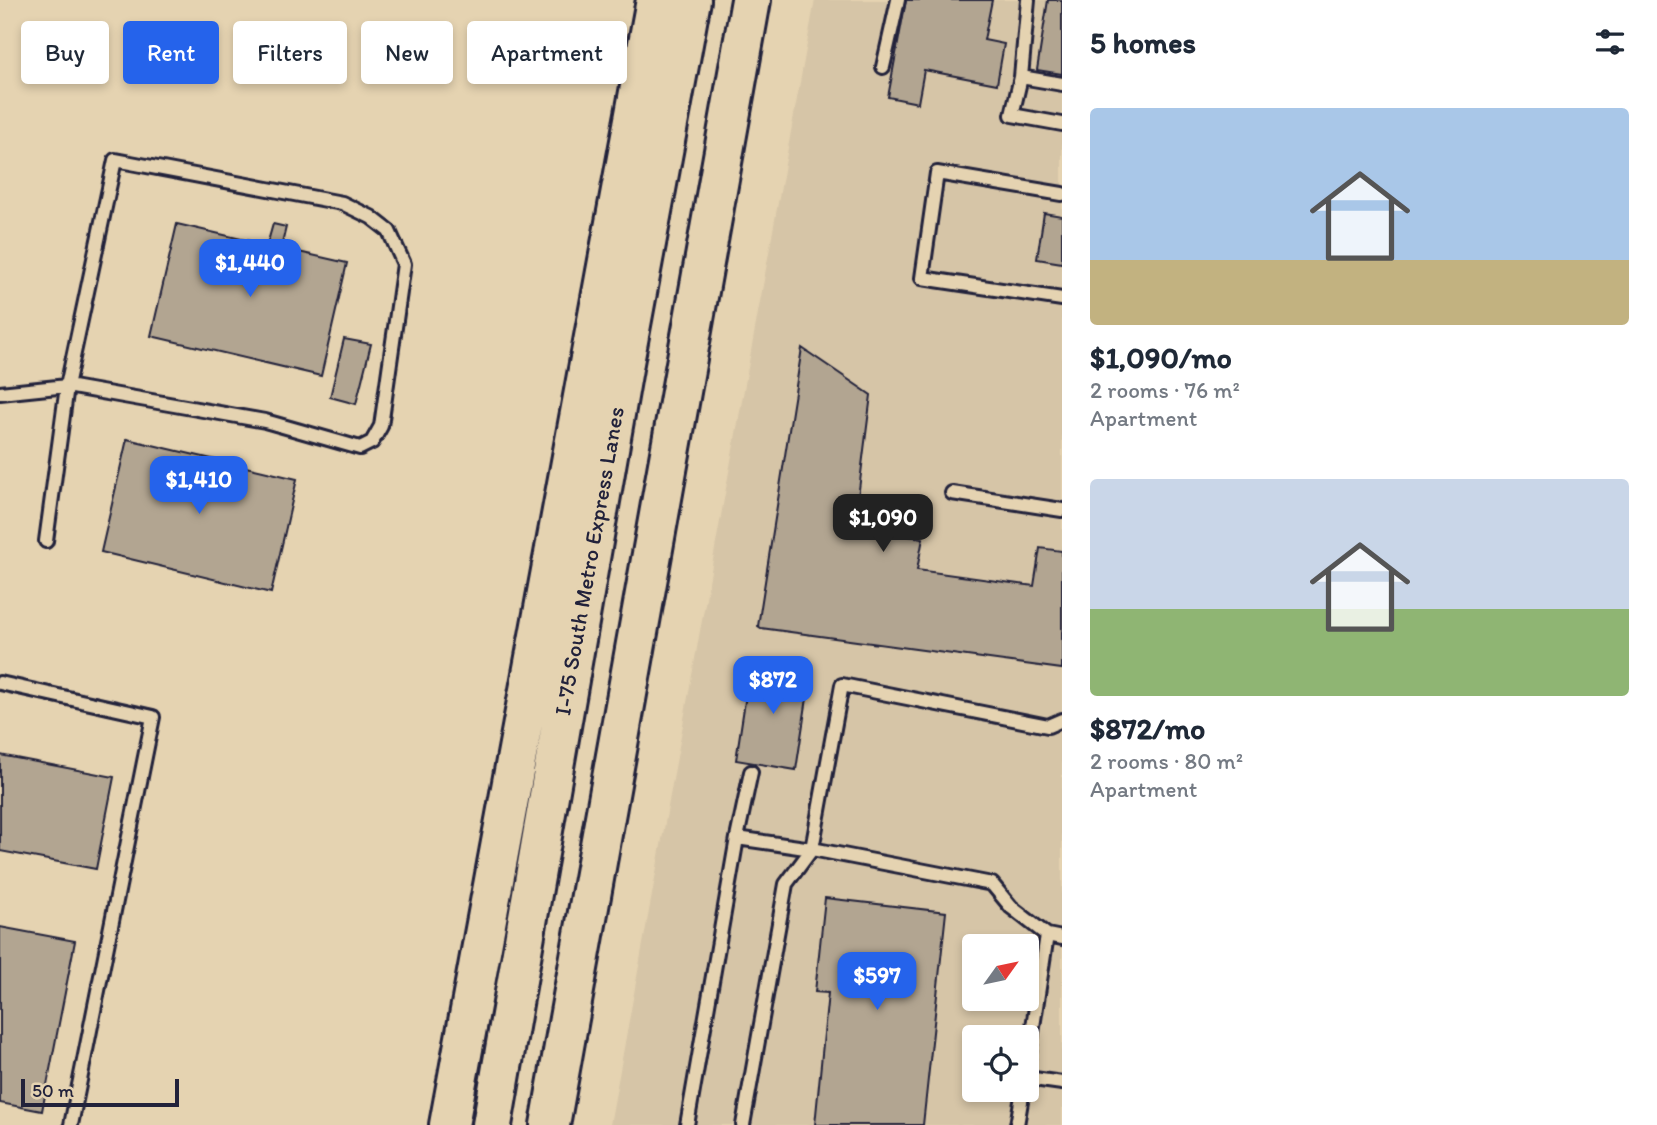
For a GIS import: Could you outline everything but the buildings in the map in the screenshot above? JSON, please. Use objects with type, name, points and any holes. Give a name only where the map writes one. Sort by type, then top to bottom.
[{"type":"highway","points":[[449,1125],[656,0]]},
{"type":"highway","name":"I-75 South Metro Express Lanes","points":[[492,1124],[623,368],[691,0]]},
{"type":"highway","points":[[550,1125],[751,0]]},
{"type":"lane","points":[[883,66],[898,0]]},
{"type":"lane","points":[[1028,0],[1021,77],[1012,115],[1062,124]]},
{"type":"lane","points":[[1021,77],[1062,84]]},
{"type":"lane","points":[[0,393],[67,386],[265,421],[360,448],[372,442],[381,426],[404,264],[389,231],[371,217],[342,202],[115,160],[67,386],[46,541]]},
{"type":"lane","points":[[1062,194],[937,173],[922,278],[1062,299]]},
{"type":"lane","points":[[952,493],[1062,510]]},
{"type":"lane","points":[[0,683],[153,717],[71,1125]]},
{"type":"lane","points":[[743,1125],[786,884],[812,849],[842,685],[1048,726],[1062,720]]},
{"type":"lane","points":[[687,1125],[751,772]]},
{"type":"lane","points":[[737,838],[812,849],[992,884],[1011,907],[1046,935],[1062,938]]},
{"type":"lane","points":[[1033,1025],[1046,935]]},
{"type":"lane","points":[[1039,1080],[1062,1083]]},
{"type":"lane","points":[[1017,1125],[1021,1102]]},
{"type":"shaded area","points":[[815,0],[1062,0],[1062,1125],[610,1125]]}]
